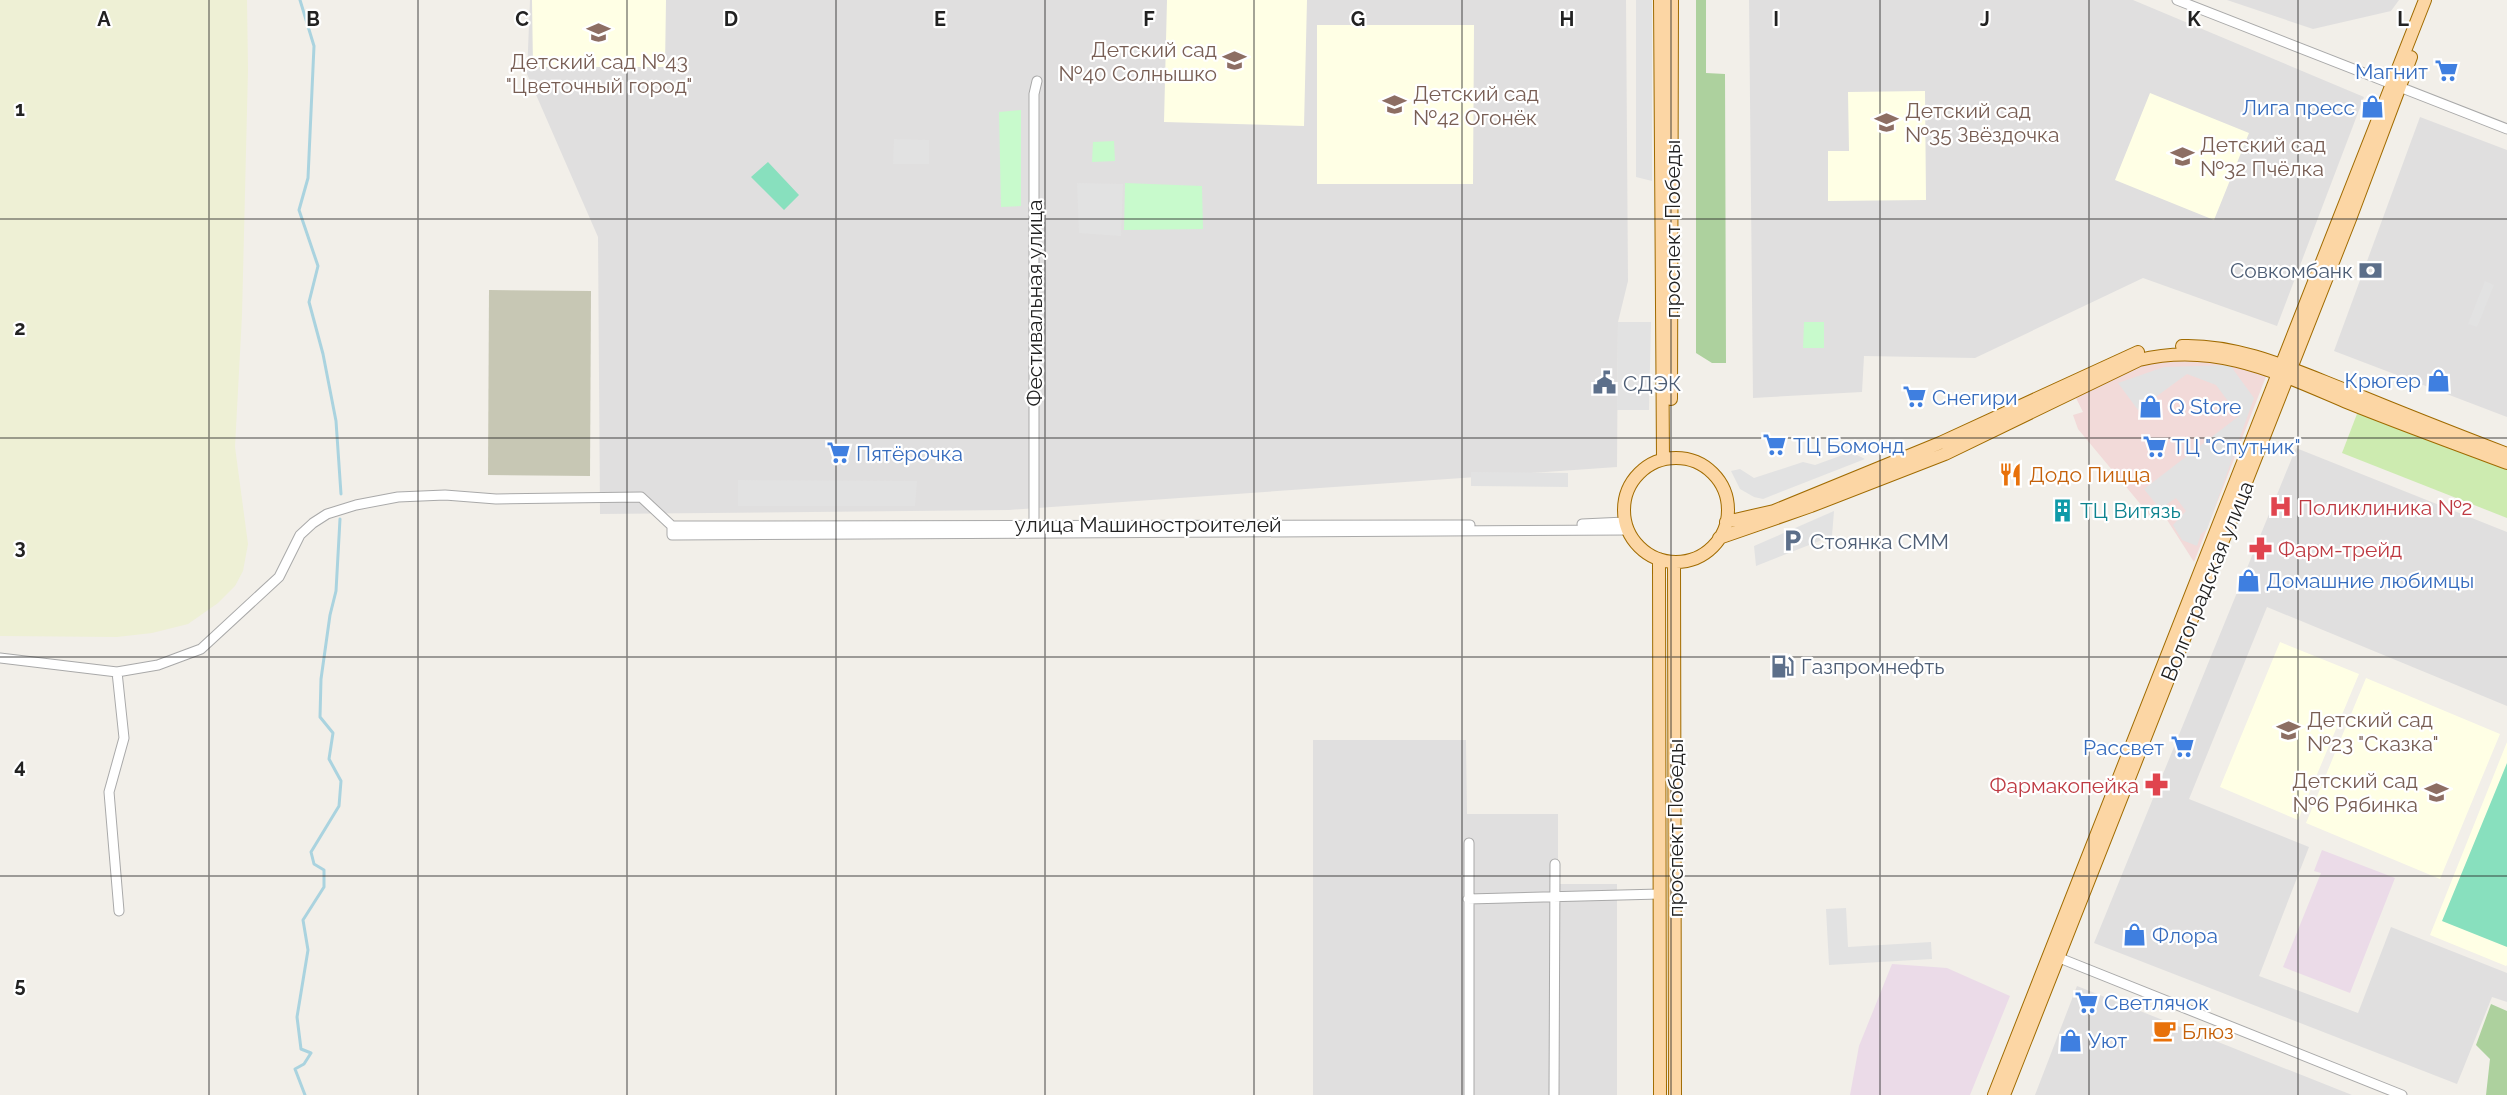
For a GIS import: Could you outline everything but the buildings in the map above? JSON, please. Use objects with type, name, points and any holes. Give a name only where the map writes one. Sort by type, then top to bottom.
[{"type":"main road","points":[[1660,0],[1667,458]]},
{"type":"main road","name":"проспект Победы","points":[[1667,458],[1672,0]]},
{"type":"main road","points":[[2396,85],[2425,0]]},
{"type":"main road","name":"Волгоградская улица","points":[[2004,1095],[2221,547],[2284,370],[2396,85],[2433,0]]},
{"type":"main road","points":[[1726,522],[1774,511],[1940,443],[2137,352],[2164,347],[2203,346],[2241,352],[2507,454]]},
{"type":"main road","points":[[1719,538],[1811,506],[1945,454],[2139,360],[2162,355],[2194,354],[2284,370],[2349,402],[2507,463]]},
{"type":"main road","points":[[1994,1095],[2284,370]]},
{"type":"main road","points":[[1667,458],[1687,458],[1702,464],[1715,475],[1724,489],[1728,505],[1726,522],[1719,538],[1707,551],[1692,560],[1674,562],[1659,559],[1645,552],[1634,541],[1627,526],[1623,507],[1626,493],[1633,480],[1643,469],[1667,458]]},
{"type":"main road","points":[[1659,559],[1660,1095]]},
{"type":"main road","name":"проспект Победы","points":[[1674,562],[1675,1095]]},
{"type":"street","points":[[2177,0],[2507,129]]},
{"type":"street","name":"Фестивальная улица","points":[[1034,524],[1034,94],[1037,81]]},
{"type":"street","points":[[0,658],[117,672],[158,665],[201,649],[279,577],[300,535],[313,523],[327,514],[398,497],[445,495],[496,499],[641,497],[672,526],[672,536],[1627,526]]},
{"type":"street","name":"улица Машиностроителей","points":[[672,526],[1034,524],[1627,526]]},
{"type":"street","points":[[117,672],[124,738],[109,792],[119,911]]},
{"type":"street","points":[[1468,843],[1468,1095]]},
{"type":"street","points":[[1554,864],[1554,1095]]},
{"type":"street","points":[[1468,899],[1660,894]]},
{"type":"street","points":[[2059,952],[2402,1095]]},
{"type":"shaded area","points":[[0,0],[247,0],[248,70],[242,315],[235,447],[248,544],[243,571],[235,586],[218,603],[188,624],[152,633],[117,637],[0,636]]},
{"type":"shaded area","points":[[530,0],[1626,0],[1628,281],[1618,322],[1617,467],[1009,510],[600,514],[598,237],[527,74]]},
{"type":"shaded area","name":"Детский сад №43 \"Цветочный город\"","points":[[532,0],[666,0],[665,67],[533,67]]},
{"type":"shaded area","name":"Детский сад №40 Солнышко","points":[[1167,0],[1307,0],[1304,126],[1164,122]]},
{"type":"shaded area","points":[[1636,0],[1652,0],[1652,181],[1636,177]]},
{"type":"shaded area","points":[[1749,0],[2133,0],[2364,97],[2277,326],[2143,278],[1975,358],[1864,356],[1862,392],[1753,398]]},
{"type":"shaded area","points":[[2227,0],[2399,0],[2391,11],[2313,29]]},
{"type":"shaded area","name":"Детский сад №42 Огонёк","points":[[1317,25],[1474,25],[1473,184],[1317,184]]},
{"type":"shaded area","name":"Детский сад №35 Звёздочка","points":[[1925,91],[1926,200],[1828,201],[1828,151],[1849,151],[1848,92]]},
{"type":"shaded area","name":"Детский сад №32 Пчёлка","points":[[2150,93],[2249,133],[2214,220],[2115,180]]},
{"type":"shaded area","points":[[2420,117],[2507,150],[2507,417],[2334,351]]},
{"type":"shaded area","points":[[894,139],[929,140],[929,164],[893,164]]},
{"type":"shaded area","points":[[1077,183],[1123,184],[1121,236],[1079,233]]},
{"type":"shaded area","points":[[2485,281],[2494,285],[2477,327],[2468,324]]},
{"type":"shaded area","points":[[489,290],[591,291],[590,476],[488,475]]},
{"type":"shaded area","points":[[1618,322],[1651,322],[1649,410],[1617,410]]},
{"type":"shaded area","points":[[2201,358],[2267,374],[2194,562],[2162,512],[2152,518],[2078,429],[2073,415],[2083,412],[2076,398],[2120,372],[2163,359]]},
{"type":"shaded area","points":[[2230,365],[2254,398],[2207,529],[2201,534],[2197,546],[2182,540],[2173,525],[2186,511],[2176,498],[2160,509],[2144,489],[2239,416],[2216,385],[2187,374],[2138,410],[2118,383],[2164,367]]},
{"type":"shaded area","points":[[2296,448],[2507,532],[2507,706],[2267,607],[2189,799],[2309,847],[2259,976],[2358,1013],[2391,927],[2507,973],[2507,1002],[2492,997],[2457,1084],[2094,943]]},
{"type":"shaded area","points":[[1851,452],[1865,459],[1763,499],[1740,489],[1731,471],[1740,469],[1754,478],[1803,462],[1815,465]]},
{"type":"shaded area","points":[[1471,472],[1568,473],[1568,487],[1471,486]]},
{"type":"shaded area","points":[[738,480],[917,481],[915,506],[738,506]]},
{"type":"shaded area","name":"Стоянка СММ","points":[[1834,511],[1832,536],[1756,566],[1754,546]]},
{"type":"shaded area","name":"Детский сад №23 \"Сказка\"","points":[[2280,642],[2359,674],[2298,820],[2220,787]]},
{"type":"shaded area","points":[[2366,678],[2500,734],[2440,879],[2306,823]]},
{"type":"shaded area","points":[[1313,740],[1466,740],[1467,814],[1558,814],[1558,884],[1617,884],[1617,1095],[1313,1095]]},
{"type":"shaded area","points":[[2507,742],[2507,965],[2506,966],[2430,935]]},
{"type":"shaded area","points":[[2322,850],[2395,878],[2350,993],[2283,967],[2321,873],[2314,871]]},
{"type":"shaded area","points":[[1846,908],[1848,947],[1931,942],[1932,959],[1829,965],[1826,909]]},
{"type":"shaded area","points":[[1892,964],[1947,968],[2010,996],[1970,1095],[1850,1095],[1859,1046]]},
{"type":"shaded area","points":[[2077,986],[2352,1095],[2035,1095]]},
{"type":"green space","points":[[1696,0],[1706,0],[1706,73],[1725,74],[1726,363],[1712,363],[1696,353]]},
{"type":"green space","points":[[1021,110],[1021,206],[1001,207],[999,112]]},
{"type":"green space","points":[[1114,141],[1115,161],[1092,162],[1093,142]]},
{"type":"green space","points":[[768,162],[799,195],[784,210],[751,177]]},
{"type":"green space","points":[[1125,183],[1202,186],[1203,229],[1124,230]]},
{"type":"green space","points":[[1804,322],[1824,322],[1824,348],[1803,348]]},
{"type":"green space","points":[[2360,406],[2507,464],[2507,518],[2342,453]]},
{"type":"green space","points":[[2507,763],[2507,947],[2442,921]]},
{"type":"green space","points":[[2491,1004],[2507,1011],[2507,1095],[2486,1095],[2490,1059],[2476,1045]]},
{"type":"waterway","points":[[300,0],[314,46],[308,178],[299,210],[318,266],[309,302],[323,354],[336,421],[341,494]]},
{"type":"waterway","points":[[305,1095],[295,1069],[304,1064],[311,1053],[301,1049],[297,1017],[308,950],[303,920],[324,887],[324,870],[314,864],[311,852],[339,806],[341,781],[329,759],[333,733],[320,717],[321,679],[330,615],[336,591],[340,519]]},
{"type":"place","name":"Детский сад №43 \"Цветочный город\"","points":[[599,33]]},
{"type":"place","name":"Детский сад №40 Солнышко","points":[[1235,61]]},
{"type":"place","name":"Магнит","points":[[2446,71]]},
{"type":"place","name":"Детский сад №42 Огонёк","points":[[1395,105]]},
{"type":"place","name":"Лига пресс","points":[[2373,107]]},
{"type":"place","name":"Детский сад №35 Звёздочка","points":[[1887,122]]},
{"type":"place","name":"Детский сад №32 Пчёлка","points":[[2182,156]]},
{"type":"place","name":"Совкомбанк","points":[[2371,270]]},
{"type":"place","name":"Крюгер","points":[[2439,380]]},
{"type":"place","name":"СДЭК","points":[[1605,383]]},
{"type":"place","name":"Снегири","points":[[1914,397]]},
{"type":"place","name":"Q Store","points":[[2151,406]]},
{"type":"place","name":"ТЦ Бомонд","points":[[1775,445]]},
{"type":"place","name":"ТЦ \"Спутник\"","points":[[2154,446]]},
{"type":"place","name":"Пятёрочка","points":[[838,453]]},
{"type":"place","name":"Додо Пицца","points":[[2011,474]]},
{"type":"place","name":"Поликлиника №2","points":[[2280,507]]},
{"type":"place","name":"ТЦ Витязь","points":[[2062,510]]},
{"type":"place","name":"Стоянка СММ","points":[[1792,541]]},
{"type":"place","name":"Фарм-трейд","points":[[2260,549]]},
{"type":"place","name":"Домашние любимцы","points":[[2248,580]]},
{"type":"place","name":"Газпромнефть","points":[[1783,666]]},
{"type":"place","name":"Детский сад №23 \"Сказка\"","points":[[2289,731]]},
{"type":"place","name":"Рассвет","points":[[2182,747]]},
{"type":"place","name":"Фармакопейка","points":[[2157,785]]},
{"type":"place","name":"Детский сад №6 Рябинка","points":[[2436,792]]},
{"type":"place","name":"Флора","points":[[2134,935]]},
{"type":"place","name":"Светлячок","points":[[2086,1002]]},
{"type":"place","name":"Блюз","points":[[2164,1031]]},
{"type":"place","name":"Уют","points":[[2070,1040]]}]
